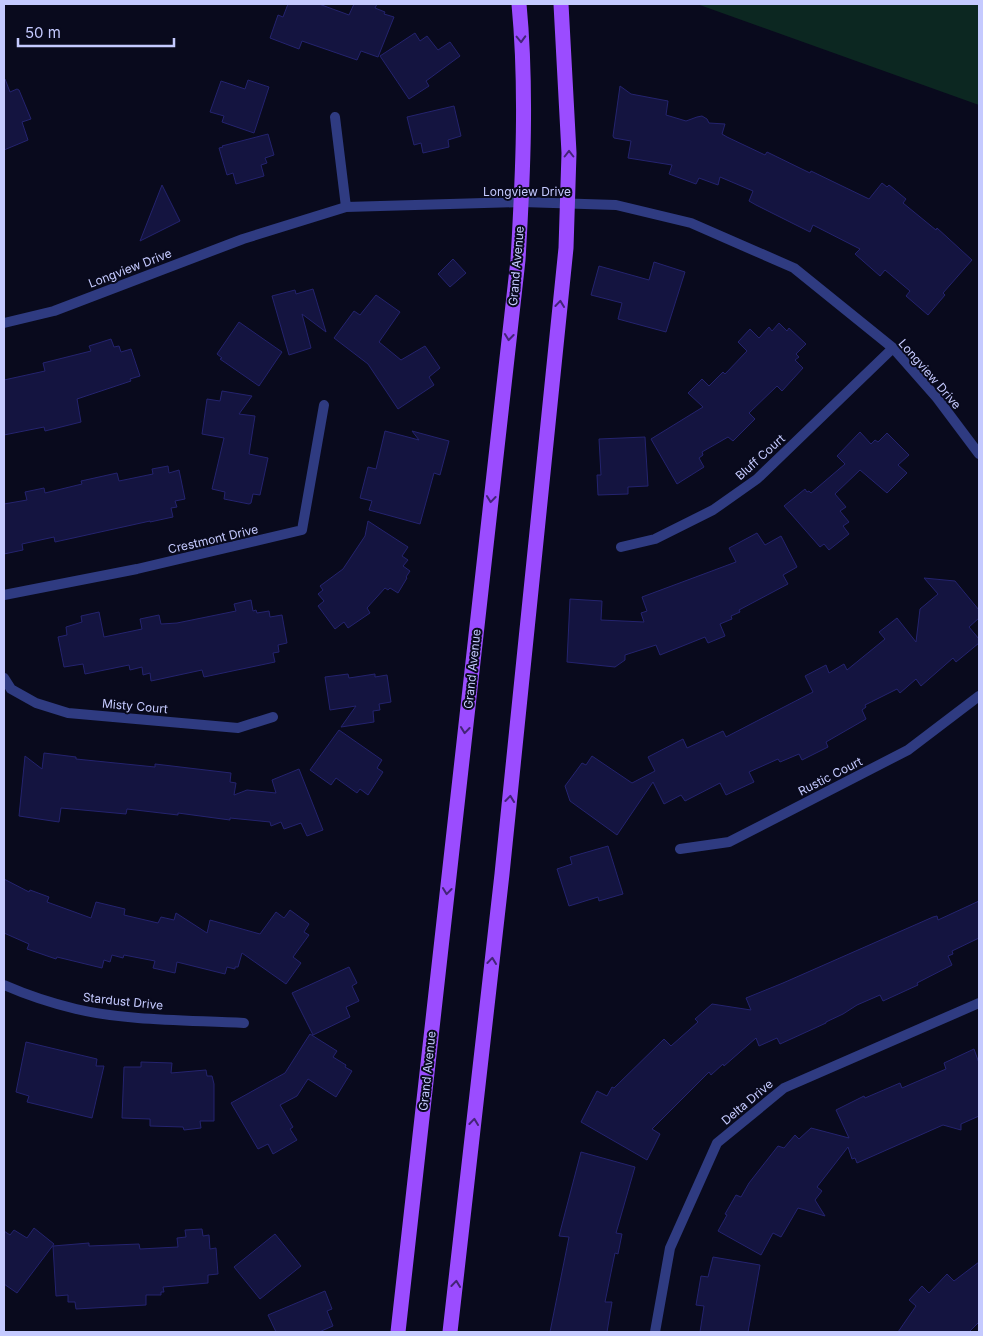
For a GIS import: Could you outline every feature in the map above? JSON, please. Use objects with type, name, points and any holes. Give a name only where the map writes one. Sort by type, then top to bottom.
[{"type":"main road","name":"Grand Avenue","points":[[398,1332],[518,260],[522,202],[523,75],[519,4]]},
{"type":"main road","points":[[450,1332],[502,874],[565,258],[569,153],[561,4]]},
{"type":"street","points":[[335,117],[346,207]]},
{"type":"street","name":"Longview Drive","points":[[4,323],[54,311],[243,238],[346,207],[522,202],[616,205],[691,223],[794,268],[892,348],[937,398],[979,454]]},
{"type":"street","name":"Bluff Court","points":[[621,547],[654,539],[713,510],[757,479],[892,348]]},
{"type":"street","name":"Crestmont Drive","points":[[4,595],[137,569],[302,530],[324,405]]},
{"type":"street","name":"Misty Court","points":[[4,678],[11,689],[36,703],[68,713],[238,728],[273,717]]},
{"type":"street","name":"Rustic Court","points":[[680,849],[729,842],[908,750],[979,696]]},
{"type":"street","name":"Stardust Drive","points":[[4,985],[25,994],[77,1009],[127,1016],[244,1023]]},
{"type":"street","name":"Delta Drive","points":[[655,1332],[670,1248],[717,1144],[784,1088],[979,1003]]},
{"type":"green space","points":[[697,4],[979,4],[979,105]]},
{"type":"building","points":[[288,4],[319,4],[349,15],[354,4],[377,4],[375,8],[385,12],[384,14],[394,17],[378,57],[361,51],[357,60],[302,41],[299,49],[270,38],[278,15],[283,17]]},
{"type":"building","points":[[415,33],[420,41],[427,36],[438,50],[450,42],[460,56],[426,81],[429,86],[409,99],[380,56]]},
{"type":"building","points":[[4,79],[10,92],[19,90],[31,119],[22,122],[28,140],[4,150]]},
{"type":"building","points":[[248,80],[269,87],[254,133],[222,122],[224,116],[210,112],[221,81],[245,89]]},
{"type":"building","points":[[620,86],[631,94],[668,101],[666,115],[686,121],[702,116],[709,123],[725,124],[722,134],[727,137],[765,155],[767,152],[810,173],[811,171],[869,199],[882,183],[887,187],[889,185],[906,199],[903,203],[936,230],[937,228],[972,260],[943,293],[945,295],[928,315],[906,296],[910,291],[885,270],[880,276],[855,254],[860,249],[813,225],[810,232],[756,205],[749,201],[753,191],[720,177],[718,185],[699,178],[696,184],[669,174],[672,165],[628,158],[631,141],[614,138],[613,136]]},
{"type":"building","points":[[454,106],[461,136],[448,140],[449,147],[423,153],[421,143],[414,145],[407,117]]},
{"type":"building","points":[[268,134],[274,155],[265,158],[267,163],[261,165],[264,176],[236,184],[233,173],[227,175],[219,148]]},
{"type":"building","points":[[162,185],[180,221],[140,241]]},
{"type":"building","points":[[453,259],[466,273],[450,287],[438,274]]},
{"type":"building","points":[[654,262],[685,272],[666,332],[618,319],[622,303],[591,295],[599,266],[649,280]]},
{"type":"building","points":[[313,289],[326,332],[302,314],[311,348],[289,355],[272,296],[295,290],[296,294]]},
{"type":"building","points":[[376,295],[400,312],[379,342],[401,360],[425,346],[440,368],[429,377],[434,385],[398,409],[368,364],[334,338],[354,311],[360,315]]},
{"type":"building","points":[[239,322],[282,352],[259,386],[220,359],[222,358],[217,354]]},
{"type":"building","points":[[779,323],[787,331],[789,328],[806,344],[796,354],[799,357],[795,360],[803,368],[782,391],[777,386],[749,413],[755,419],[733,441],[728,437],[702,452],[703,455],[699,458],[704,467],[677,484],[651,439],[703,407],[688,393],[702,379],[709,386],[723,372],[725,374],[747,351],[738,342],[750,329],[759,338],[769,327],[772,331]]},
{"type":"building","points":[[111,339],[114,347],[119,346],[121,352],[131,349],[140,376],[130,379],[131,381],[77,399],[81,422],[45,431],[44,427],[4,435],[4,380],[45,371],[43,363],[91,351],[89,346]]},
{"type":"building","points":[[222,391],[252,396],[239,414],[255,416],[249,454],[268,458],[260,495],[253,494],[249,504],[224,499],[225,492],[212,489],[224,438],[202,434],[207,399],[220,401]]},
{"type":"building","points":[[385,431],[419,440],[412,431],[449,441],[440,475],[434,473],[420,524],[369,510],[372,501],[360,498],[368,467],[376,469]]},
{"type":"building","points":[[860,432],[871,444],[875,440],[878,442],[887,433],[909,455],[898,465],[907,473],[887,493],[860,470],[835,494],[846,507],[840,511],[849,522],[843,526],[849,534],[829,550],[824,544],[820,547],[784,506],[805,489],[811,493],[845,464],[837,456]]},
{"type":"building","points":[[645,437],[648,486],[628,487],[628,494],[598,495],[597,475],[601,475],[599,439]]},
{"type":"building","points":[[168,466],[169,473],[179,470],[185,499],[175,501],[177,507],[171,508],[173,517],[55,542],[54,537],[22,544],[23,550],[4,554],[4,504],[27,500],[25,492],[44,488],[45,493],[82,484],[81,481],[117,473],[119,481],[153,474],[152,469]]},
{"type":"building","points":[[368,521],[408,547],[402,556],[408,560],[403,566],[410,571],[398,593],[390,588],[388,590],[385,588],[367,608],[370,613],[348,628],[344,622],[335,629],[318,606],[324,601],[318,594],[323,590],[320,586],[343,569],[365,536]]},
{"type":"building","points":[[757,533],[765,545],[781,536],[797,567],[783,575],[788,584],[739,610],[740,612],[731,616],[732,619],[720,624],[725,636],[708,643],[705,637],[660,655],[656,645],[625,655],[625,660],[615,667],[567,662],[570,599],[602,601],[601,620],[644,622],[641,613],[647,611],[642,597],[736,562],[729,548]]},
{"type":"building","points":[[924,578],[955,581],[979,610],[979,618],[969,627],[979,639],[979,643],[956,662],[953,658],[921,686],[916,679],[900,693],[897,689],[865,705],[866,707],[862,710],[866,719],[826,742],[828,747],[802,760],[799,754],[780,762],[778,759],[749,772],[754,782],[726,795],[720,783],[685,801],[681,795],[664,804],[653,782],[617,835],[570,801],[565,786],[582,763],[586,765],[592,756],[632,783],[655,771],[648,757],[683,739],[687,748],[723,731],[726,737],[813,692],[805,676],[826,665],[829,673],[844,664],[847,670],[885,639],[879,632],[897,618],[916,642],[920,609],[938,594]]},
{"type":"building","points":[[251,600],[253,611],[256,610],[257,613],[269,611],[270,617],[282,615],[287,643],[278,645],[279,652],[273,653],[275,662],[204,677],[202,670],[151,681],[150,673],[143,675],[142,667],[130,670],[129,665],[85,674],[83,664],[64,667],[58,637],[67,635],[66,627],[82,622],[81,616],[99,612],[104,637],[142,629],[140,619],[159,615],[161,624],[177,623],[236,611],[234,604]]},
{"type":"building","points":[[348,674],[349,678],[375,674],[375,677],[387,675],[391,702],[379,704],[380,710],[373,711],[374,722],[341,727],[356,706],[330,710],[325,677]]},
{"type":"building","points":[[339,730],[382,760],[377,768],[383,772],[368,795],[360,789],[357,793],[336,778],[331,785],[310,770]]},
{"type":"building","points":[[44,753],[76,757],[76,759],[155,767],[155,764],[231,773],[230,782],[236,783],[234,795],[247,790],[276,793],[272,780],[299,769],[323,830],[307,836],[301,823],[284,829],[281,822],[271,826],[270,822],[230,818],[230,820],[127,809],[126,814],[61,808],[59,822],[19,816],[25,756],[42,769]]},
{"type":"building","points":[[608,846],[623,894],[599,901],[598,897],[569,906],[557,869],[572,864],[570,857]]},
{"type":"building","points":[[4,879],[29,892],[30,890],[49,897],[47,902],[91,918],[96,902],[125,909],[124,915],[158,923],[161,917],[174,920],[176,913],[207,933],[210,920],[260,934],[276,912],[284,918],[290,910],[309,924],[304,932],[309,935],[293,957],[301,963],[286,984],[242,953],[238,967],[235,967],[235,969],[227,967],[225,974],[177,962],[175,973],[153,968],[155,961],[124,955],[123,958],[112,955],[110,962],[104,960],[102,968],[57,957],[56,959],[27,949],[29,944],[4,933]]},
{"type":"building","points":[[979,901],[979,938],[952,951],[953,954],[948,956],[952,965],[917,983],[918,985],[883,1001],[880,995],[780,1044],[777,1038],[759,1046],[756,1038],[724,1066],[723,1064],[711,1075],[709,1072],[652,1129],[660,1134],[647,1160],[581,1122],[597,1091],[607,1096],[612,1087],[614,1088],[664,1039],[671,1046],[698,1022],[695,1019],[712,1004],[751,1010],[746,998],[933,917],[937,916],[938,920]]},
{"type":"building","points":[[349,967],[357,983],[352,986],[359,1001],[346,1007],[350,1017],[313,1035],[292,993]]},
{"type":"building","points":[[310,1034],[337,1051],[333,1057],[352,1071],[336,1097],[308,1079],[297,1096],[280,1105],[293,1127],[290,1129],[297,1140],[273,1154],[268,1144],[258,1149],[231,1103],[285,1073]]},
{"type":"building","points":[[26,1042],[97,1059],[96,1066],[104,1066],[92,1118],[27,1102],[29,1096],[16,1092]]},
{"type":"building","points":[[974,1049],[979,1063],[979,1116],[961,1124],[961,1130],[943,1125],[857,1163],[855,1158],[852,1159],[848,1147],[817,1187],[822,1191],[815,1200],[825,1216],[798,1208],[781,1237],[773,1233],[761,1255],[718,1231],[736,1195],[741,1197],[749,1183],[778,1146],[784,1148],[795,1135],[799,1139],[811,1128],[849,1138],[836,1110],[864,1096],[865,1098],[900,1083],[902,1088],[946,1069],[944,1063]]},
{"type":"building","points":[[141,1062],[172,1063],[171,1073],[206,1070],[207,1076],[212,1076],[214,1084],[214,1121],[200,1121],[201,1128],[184,1130],[183,1127],[150,1126],[150,1119],[122,1118],[124,1067],[141,1067]]},
{"type":"building","points":[[581,1152],[635,1167],[616,1233],[622,1234],[618,1254],[615,1253],[605,1302],[612,1302],[607,1332],[550,1332],[569,1237],[559,1236]]},
{"type":"building","points":[[34,1228],[54,1244],[17,1293],[4,1284],[4,1231],[10,1235],[14,1230],[27,1238]]},
{"type":"building","points":[[202,1229],[203,1236],[209,1235],[210,1249],[216,1248],[218,1274],[208,1275],[208,1283],[163,1287],[164,1292],[161,1292],[161,1295],[146,1295],[146,1305],[76,1309],[75,1302],[68,1302],[68,1295],[56,1296],[53,1246],[89,1243],[89,1246],[139,1244],[140,1249],[178,1247],[177,1238],[186,1237],[185,1230]]},
{"type":"building","points":[[275,1234],[301,1266],[260,1299],[234,1267]]},
{"type":"building","points":[[713,1257],[760,1265],[748,1332],[700,1332],[704,1306],[696,1305],[701,1276],[708,1277]]},
{"type":"building","points":[[979,1262],[979,1322],[969,1332],[898,1332],[916,1306],[909,1300],[922,1286],[929,1293],[947,1274],[954,1281]]},
{"type":"building","points":[[325,1291],[332,1309],[327,1311],[333,1326],[319,1332],[276,1332],[268,1315]]}]
